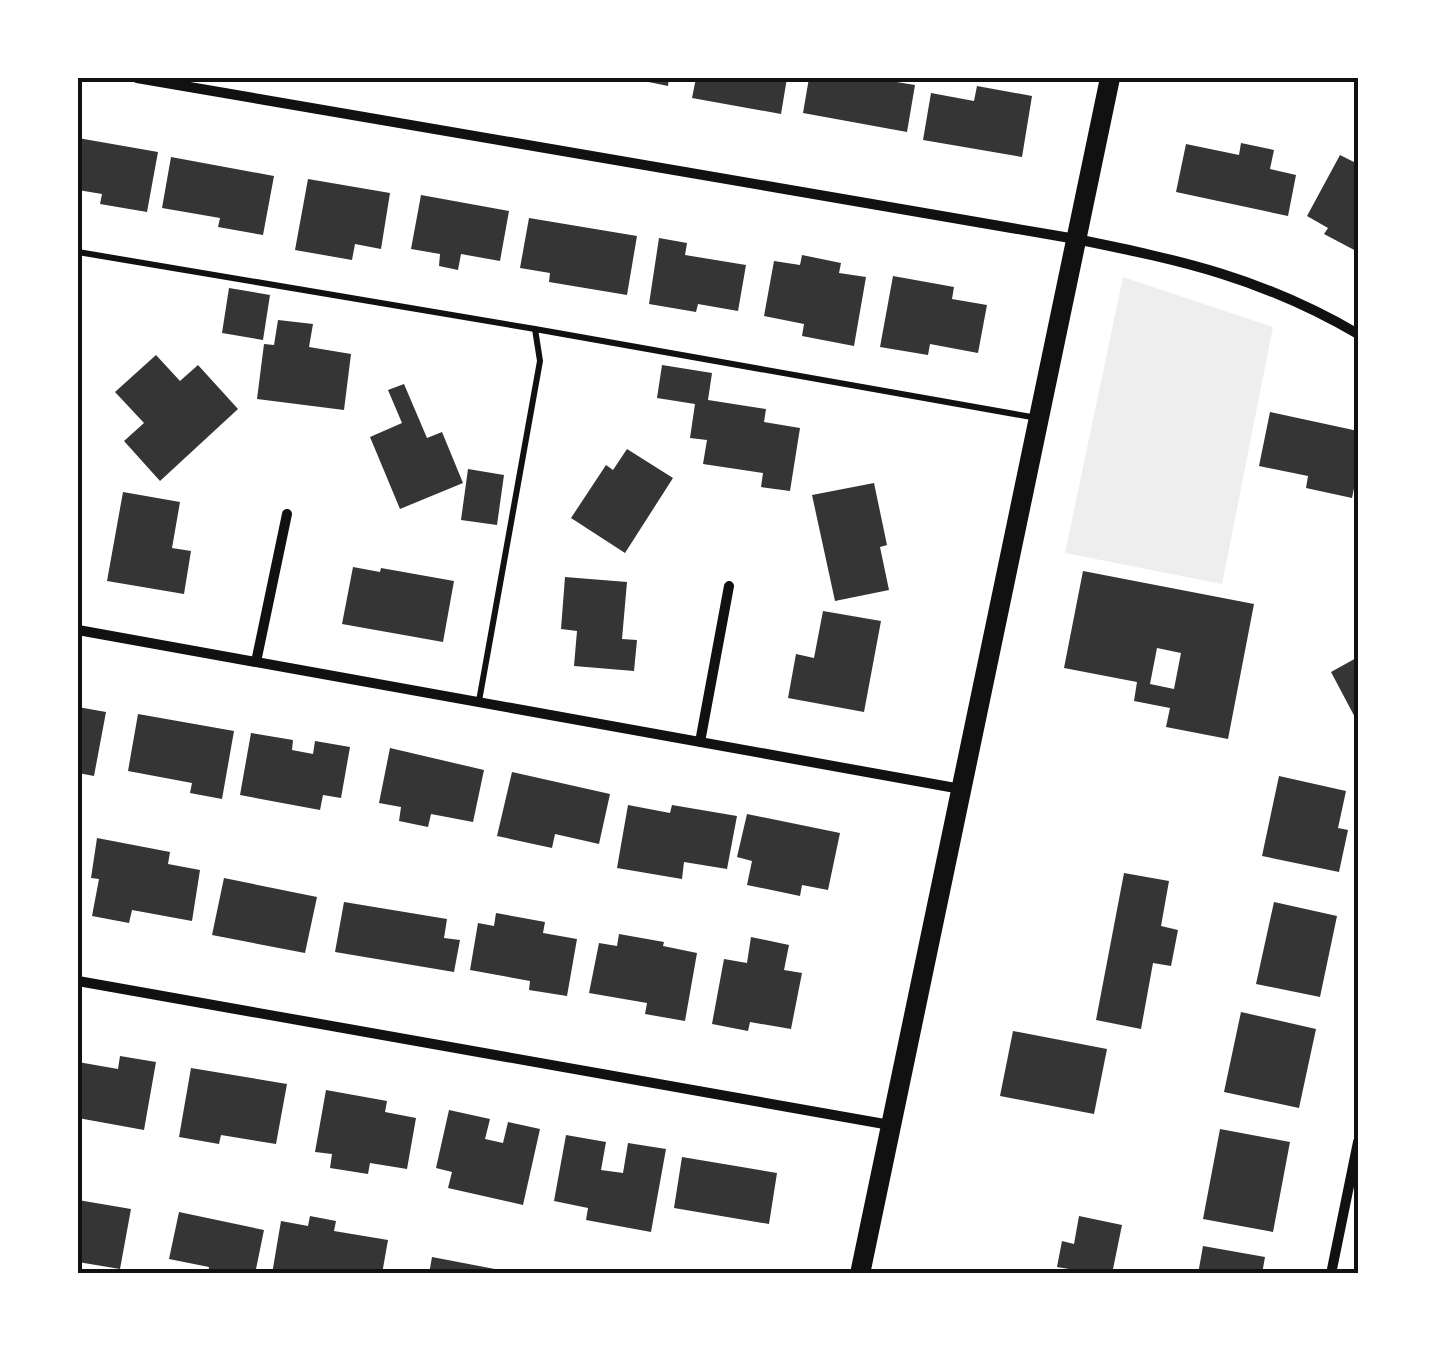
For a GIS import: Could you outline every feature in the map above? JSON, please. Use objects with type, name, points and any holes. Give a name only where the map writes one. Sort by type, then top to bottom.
[{"type":"main road","points":[[860,1274],[1110,78]]},
{"type":"street","points":[[137,78],[1076,238],[1223,272],[1292,298],[1358,334]]},
{"type":"street","points":[[256,662],[287,514]]},
{"type":"street","points":[[700,742],[729,586]]},
{"type":"street","points":[[78,630],[961,789]]},
{"type":"street","points":[[78,981],[890,1125]]},
{"type":"street","points":[[1331,1274],[1354,1188],[1358,1142]]},
{"type":"lane","points":[[78,252],[1038,418]]},
{"type":"lane","points":[[479,702],[540,361],[535,329]]},
{"type":"shaded area","points":[[1123,277],[1273,327],[1222,584],[1065,553]]},
{"type":"building","points":[[629,78],[669,78],[668,86]]},
{"type":"building","points":[[696,78],[787,78],[781,114],[692,98]]},
{"type":"building","points":[[809,78],[872,78],[915,85],[907,132],[803,113]]},
{"type":"building","points":[[977,86],[1032,96],[1022,157],[923,140],[931,93],[974,101]]},
{"type":"building","points":[[78,138],[158,152],[147,212],[100,204],[102,194],[78,190]]},
{"type":"building","points":[[1241,143],[1274,150],[1270,169],[1296,175],[1288,216],[1176,192],[1186,144],[1239,155]]},
{"type":"building","points":[[1340,155],[1358,164],[1358,252],[1324,234],[1328,228],[1307,216]]},
{"type":"building","points":[[171,157],[274,176],[263,235],[218,227],[220,218],[162,208]]},
{"type":"building","points":[[308,179],[390,193],[381,249],[355,244],[352,260],[295,250]]},
{"type":"building","points":[[421,195],[509,211],[500,261],[461,254],[458,270],[439,266],[440,254],[411,249]]},
{"type":"building","points":[[529,218],[637,236],[627,295],[549,282],[550,273],[520,268]]},
{"type":"building","points":[[659,238],[687,243],[685,255],[746,265],[738,311],[698,304],[696,312],[649,304]]},
{"type":"building","points":[[802,255],[841,263],[839,273],[866,277],[854,346],[802,336],[804,324],[764,316],[774,261],[800,265]]},
{"type":"building","points":[[893,276],[954,287],[952,299],[987,305],[978,353],[930,344],[928,355],[880,347]]},
{"type":"building","points":[[229,288],[270,295],[263,340],[222,333]]},
{"type":"building","points":[[278,320],[313,324],[309,347],[351,354],[344,410],[257,399],[264,344],[274,345]]},
{"type":"building","points":[[156,355],[180,381],[198,365],[238,409],[160,481],[124,441],[144,423],[115,392]]},
{"type":"building","points":[[662,365],[712,373],[708,400],[766,409],[764,422],[800,428],[790,491],[761,487],[763,473],[703,464],[707,440],[690,438],[695,404],[657,398]]},
{"type":"building","points":[[404,384],[427,438],[442,432],[463,483],[400,509],[370,437],[402,423],[388,390]]},
{"type":"building","points":[[1270,412],[1358,431],[1358,469],[1352,498],[1306,488],[1308,476],[1259,466]]},
{"type":"building","points":[[627,449],[673,478],[625,553],[571,518],[606,465],[613,470]]},
{"type":"building","points":[[468,469],[504,475],[497,525],[461,520]]},
{"type":"building","points":[[874,483],[887,545],[880,547],[889,590],[835,601],[812,495]]},
{"type":"building","points":[[123,492],[180,502],[172,548],[191,551],[184,594],[107,581]]},
{"type":"building","points":[[353,567],[454,581],[443,642],[342,624]]},
{"type":"building","points":[[1083,571],[1254,604],[1228,739],[1166,727],[1170,708],[1134,701],[1137,682],[1064,668]],"holes":[[[1157,648],[1181,653],[1174,689],[1150,684]]]},
{"type":"building","points":[[565,577],[627,582],[622,639],[637,640],[634,671],[574,666],[577,631],[561,629]]},
{"type":"building","points":[[823,611],[881,621],[864,712],[788,698],[796,654],[814,658]]},
{"type":"building","points":[[1358,657],[1358,723],[1331,672]]},
{"type":"building","points":[[78,707],[106,712],[94,776],[78,773]]},
{"type":"building","points":[[138,714],[234,731],[222,799],[190,793],[192,783],[128,771]]},
{"type":"building","points":[[251,733],[293,740],[292,750],[313,754],[315,741],[350,747],[341,798],[323,795],[320,810],[240,795]]},
{"type":"building","points":[[390,748],[484,770],[473,822],[431,814],[428,827],[399,821],[401,807],[379,803]]},
{"type":"building","points":[[512,772],[610,794],[599,844],[555,834],[552,848],[497,836]]},
{"type":"building","points":[[1279,776],[1346,791],[1338,828],[1348,830],[1339,872],[1262,856]]},
{"type":"building","points":[[628,805],[670,813],[672,805],[737,816],[727,869],[684,862],[682,879],[617,868]]},
{"type":"building","points":[[747,814],[840,833],[828,890],[802,885],[800,896],[747,885],[752,861],[737,857]]},
{"type":"building","points":[[97,838],[170,852],[168,864],[200,870],[192,921],[132,910],[129,923],[92,916],[99,879],[91,878]]},
{"type":"building","points":[[1124,873],[1169,881],[1161,926],[1178,930],[1171,966],[1153,963],[1141,1029],[1096,1020]]},
{"type":"building","points":[[224,878],[317,897],[305,953],[212,935]]},
{"type":"building","points":[[344,902],[447,919],[444,938],[460,940],[454,972],[335,952]]},
{"type":"building","points":[[1274,902],[1337,916],[1320,997],[1256,984]]},
{"type":"building","points":[[496,913],[545,922],[543,933],[577,939],[567,996],[529,990],[530,981],[470,970],[478,923],[494,926]]},
{"type":"building","points":[[619,934],[697,953],[685,1021],[645,1014],[647,1003],[589,993],[599,943],[617,946]]},
{"type":"building","points":[[751,937],[789,945],[784,970],[802,973],[791,1029],[750,1022],[748,1031],[712,1024],[724,959],[747,963]]},
{"type":"building","points":[[1241,1012],[1316,1029],[1299,1108],[1224,1092]]},
{"type":"building","points":[[1013,1031],[1107,1049],[1094,1114],[1000,1096]]},
{"type":"building","points":[[120,1056],[156,1062],[144,1130],[78,1118],[78,1062],[118,1069]]},
{"type":"building","points":[[191,1068],[287,1084],[276,1144],[221,1135],[219,1144],[179,1137]]},
{"type":"building","points":[[326,1090],[387,1101],[385,1112],[416,1118],[407,1169],[370,1163],[368,1174],[330,1168],[332,1154],[315,1152]]},
{"type":"building","points":[[449,1110],[490,1119],[485,1139],[503,1143],[508,1122],[540,1129],[523,1205],[448,1188],[452,1172],[436,1168]]},
{"type":"building","points":[[1220,1129],[1290,1142],[1273,1232],[1203,1219]]},
{"type":"building","points":[[566,1135],[606,1142],[601,1170],[623,1173],[628,1143],[666,1149],[651,1232],[586,1220],[588,1208],[554,1201]]},
{"type":"building","points":[[682,1157],[777,1173],[769,1224],[674,1208]]},
{"type":"building","points":[[78,1200],[131,1209],[120,1269],[78,1262]]},
{"type":"building","points":[[179,1212],[264,1230],[255,1274],[208,1274],[209,1267],[169,1259]]},
{"type":"building","points":[[310,1216],[336,1221],[334,1231],[388,1240],[382,1274],[272,1274],[281,1221],[308,1226]]},
{"type":"building","points":[[1079,1216],[1122,1225],[1112,1274],[1068,1274],[1069,1269],[1057,1267],[1062,1241],[1074,1244]]},
{"type":"building","points":[[1203,1246],[1265,1257],[1262,1274],[1198,1274]]},
{"type":"building","points":[[432,1257],[500,1270],[500,1274],[429,1274]]}]
